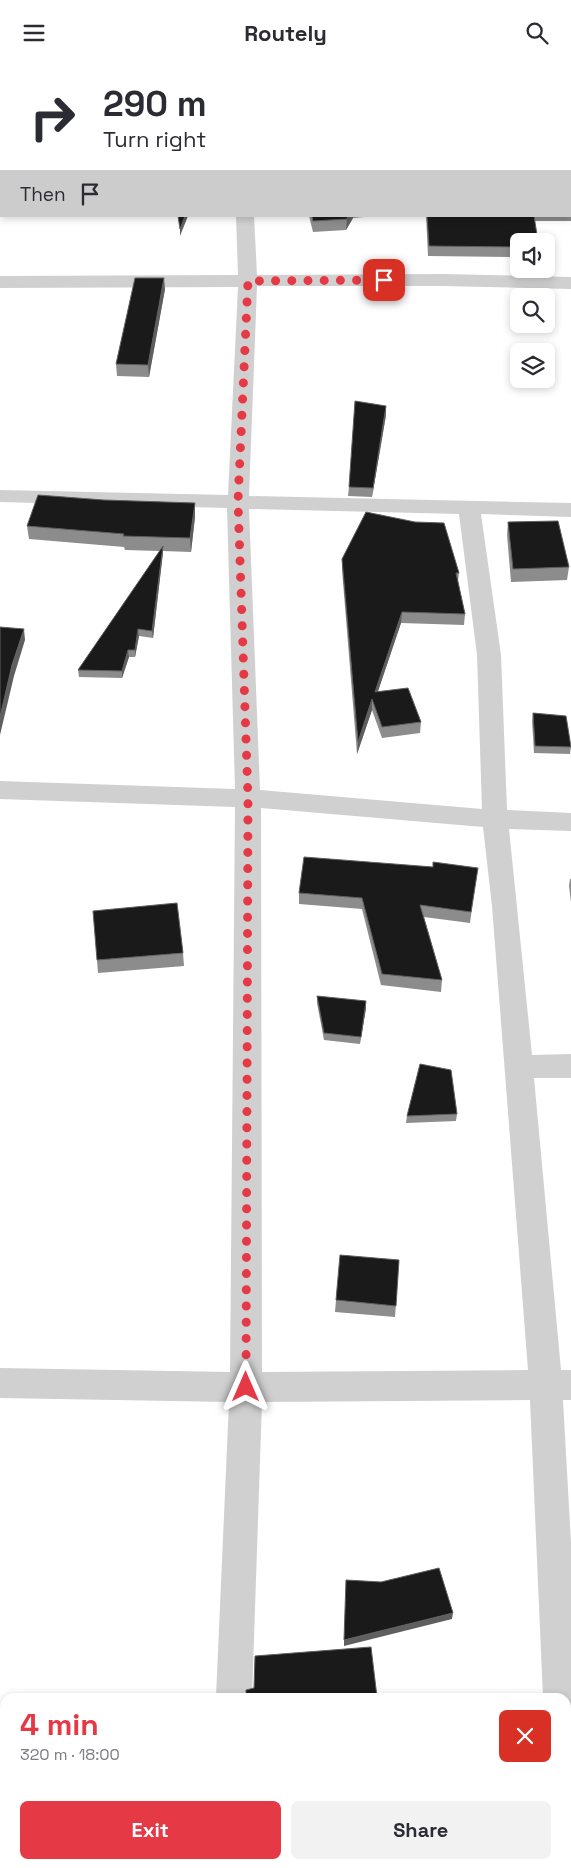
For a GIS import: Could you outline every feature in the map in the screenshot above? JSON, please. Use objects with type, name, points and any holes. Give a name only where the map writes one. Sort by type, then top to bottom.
[{"type":"street","points":[[234,1693],[246,1387],[248,798],[238,501],[248,281],[244,217]]},
{"type":"street","points":[[0,282],[443,280],[571,283]]},
{"type":"street","points":[[0,496],[571,510]]},
{"type":"street","points":[[469,508],[489,655],[495,819],[505,906],[519,1067],[558,1385],[561,1693]]},
{"type":"street","points":[[0,790],[248,798],[495,819],[571,822]]},
{"type":"street","points":[[519,1067],[571,1066]]},
{"type":"street","points":[[0,1383],[246,1387],[558,1385]]},
{"type":"building","points":[[178,217],[185,217],[180,229]]},
{"type":"building","points":[[312,217],[348,217],[347,219],[313,221]]},
{"type":"building","points":[[427,217],[534,217],[537,233],[510,233],[510,247],[429,246]]},
{"type":"building","points":[[135,278],[164,278],[148,365],[116,364]]},
{"type":"building","points":[[355,401],[386,406],[373,488],[349,487]]},
{"type":"building","points":[[38,495],[104,500],[195,503],[190,538],[123,536],[124,534],[27,526]]},
{"type":"building","points":[[366,512],[415,522],[444,523],[459,573],[456,573],[465,614],[402,612],[375,692],[408,688],[421,722],[382,727],[372,699],[358,742],[342,559]]},
{"type":"building","points":[[558,521],[569,567],[513,569],[508,522]]},
{"type":"building","points":[[163,546],[152,631],[138,629],[135,650],[128,650],[122,671],[78,670]]},
{"type":"building","points":[[0,627],[24,629],[12,665],[0,717]]},
{"type":"building","points":[[533,713],[566,716],[571,747],[535,746]]},
{"type":"building","points":[[304,857],[433,867],[433,862],[478,868],[471,912],[420,905],[442,980],[382,974],[362,898],[299,893]]},
{"type":"building","points":[[177,903],[183,953],[97,960],[93,911]]},
{"type":"building","points":[[317,996],[366,1001],[361,1037],[324,1033]]},
{"type":"building","points":[[420,1064],[451,1070],[457,1114],[407,1116]]},
{"type":"building","points":[[340,1255],[399,1260],[396,1306],[336,1300]]},
{"type":"building","points":[[439,1568],[453,1613],[344,1640],[346,1580],[381,1582]]},
{"type":"building","points":[[371,1647],[377,1693],[246,1693],[246,1690],[254,1688],[255,1656]]},
{"type":"route","points":[[246,1387],[248,798],[238,501],[248,281],[384,280]]}]
